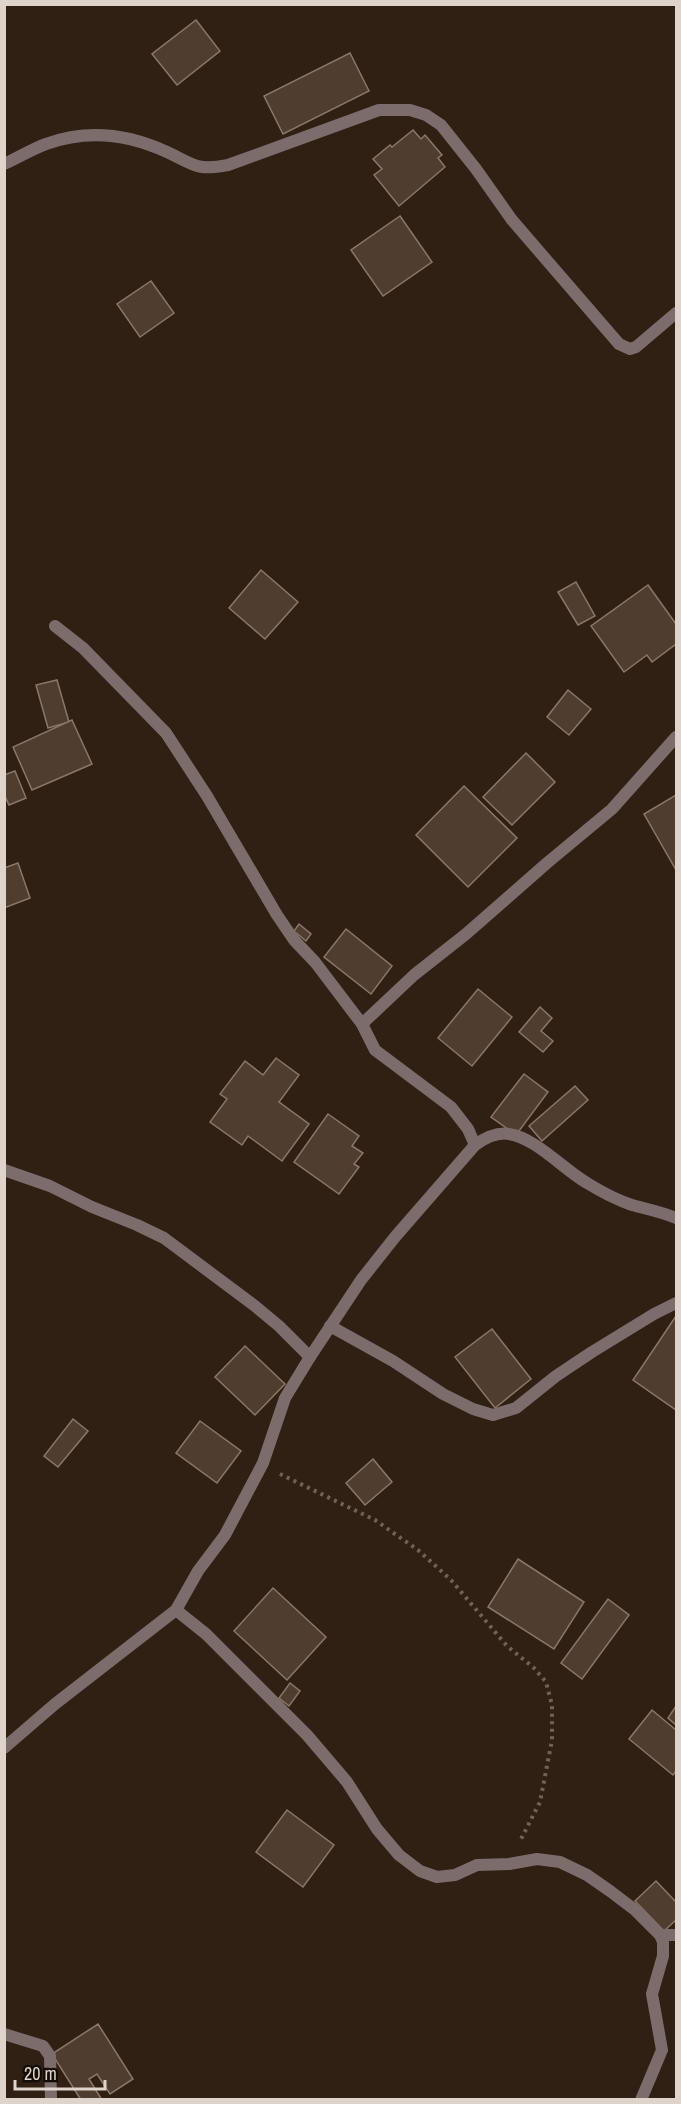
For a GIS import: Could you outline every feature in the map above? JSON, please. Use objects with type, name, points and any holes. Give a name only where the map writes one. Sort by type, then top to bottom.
[{"type":"street","points":[[4,164],[46,144],[89,134],[106,134],[123,137],[167,152],[197,168],[209,169],[228,165],[379,111],[410,110],[426,115],[441,125],[512,220],[619,345],[630,349],[636,346],[676,313]]},
{"type":"street","points":[[55,626],[83,648],[166,733],[207,796],[277,915],[294,940],[315,962],[362,1024],[375,1050],[451,1107],[468,1129],[475,1145]]},
{"type":"street","points":[[362,1024],[414,975],[466,934],[547,862],[612,809],[676,737]]},
{"type":"street","points":[[4,1748],[55,1704],[176,1610],[198,1571],[225,1535],[262,1463],[285,1398],[310,1357],[375,1263],[475,1145],[492,1136],[507,1133],[516,1136],[541,1150],[587,1184],[631,1204],[655,1209],[676,1218]]},
{"type":"street","points":[[4,1170],[50,1186],[164,1238],[255,1306],[310,1357]]},
{"type":"street","points":[[330,1326],[393,1360],[442,1394],[472,1409],[493,1414],[516,1408],[556,1376],[592,1352],[676,1303]]},
{"type":"street","points":[[176,1610],[206,1634],[307,1735],[347,1782],[377,1829],[399,1856],[420,1870],[437,1876],[455,1875],[477,1865],[509,1864],[537,1859],[560,1862],[587,1875],[610,1891],[660,1935],[663,1942],[663,1956],[652,1994],[662,2050],[641,2100]]},
{"type":"street","points":[[660,1935],[676,1935]]},
{"type":"street","points":[[4,2034],[43,2046],[50,2056],[51,2100]]},
{"type":"path","points":[[262,1463],[285,1478],[375,1520],[418,1550],[451,1580],[507,1646],[534,1668],[546,1682],[552,1706],[552,1740],[540,1802],[509,1864]]},
{"type":"building","points":[[196,20],[220,51],[177,85],[152,54]]},
{"type":"building","points":[[350,53],[369,91],[283,134],[264,96]]},
{"type":"building","points":[[413,130],[421,139],[425,135],[442,155],[438,158],[445,167],[399,206],[374,175],[382,169],[373,159]]},
{"type":"building","points":[[400,216],[432,262],[383,296],[351,250]]},
{"type":"building","points":[[151,281],[174,313],[140,337],[117,304]]},
{"type":"building","points":[[261,570],[298,602],[265,639],[229,608]]},
{"type":"building","points":[[576,582],[595,616],[578,625],[558,592]]},
{"type":"building","points":[[648,585],[676,624],[676,644],[652,662],[647,655],[624,672],[591,626]]},
{"type":"building","points":[[57,680],[69,722],[48,728],[36,685]]},
{"type":"building","points":[[568,690],[591,709],[569,735],[547,717]]},
{"type":"building","points":[[72,720],[92,764],[32,790],[13,747]]},
{"type":"building","points":[[526,753],[555,782],[512,825],[483,797]]},
{"type":"building","points":[[15,771],[26,798],[9,805],[4,794],[4,775]]},
{"type":"building","points":[[464,786],[517,838],[468,887],[416,835]]},
{"type":"building","points":[[676,795],[676,870],[644,814]]},
{"type":"building","points":[[18,863],[30,898],[4,908],[4,868]]},
{"type":"building","points":[[299,924],[311,934],[306,941],[294,931]]},
{"type":"building","points":[[346,929],[392,966],[371,994],[324,957]]},
{"type":"building","points":[[478,989],[512,1017],[472,1066],[438,1038]]},
{"type":"building","points":[[540,1007],[552,1018],[541,1031],[553,1041],[543,1052],[519,1032]]},
{"type":"building","points":[[276,1058],[299,1075],[279,1102],[309,1124],[282,1161],[248,1136],[242,1145],[210,1122],[227,1099],[220,1094],[245,1061],[263,1075]]},
{"type":"building","points":[[524,1074],[548,1092],[516,1135],[491,1117]]},
{"type":"building","points":[[575,1086],[588,1100],[542,1141],[529,1126]]},
{"type":"building","points":[[328,1114],[359,1136],[352,1146],[363,1153],[354,1164],[359,1167],[339,1194],[294,1162]]},
{"type":"building","points":[[676,1316],[676,1410],[633,1380]]},
{"type":"building","points":[[492,1329],[531,1379],[495,1408],[455,1357]]},
{"type":"building","points":[[245,1346],[285,1384],[255,1415],[215,1377]]},
{"type":"building","points":[[73,1419],[88,1431],[58,1467],[44,1456]]},
{"type":"building","points":[[200,1421],[241,1451],[217,1483],[176,1453]]},
{"type":"building","points":[[373,1459],[392,1482],[365,1505],[346,1483]]},
{"type":"building","points":[[518,1559],[584,1602],[554,1649],[488,1607]]},
{"type":"building","points":[[273,1588],[326,1637],[287,1680],[234,1631]]},
{"type":"building","points":[[608,1599],[629,1615],[582,1679],[561,1663]]},
{"type":"building","points":[[290,1683],[300,1691],[289,1706],[279,1698]]},
{"type":"building","points":[[676,1706],[676,1725],[668,1718]]},
{"type":"building","points":[[652,1710],[676,1730],[676,1771],[673,1775],[629,1739]]},
{"type":"building","points":[[287,1810],[334,1845],[303,1887],[256,1852]]},
{"type":"building","points":[[656,1881],[676,1902],[676,1920],[664,1931],[635,1901]]},
{"type":"building","points":[[98,2024],[133,2079],[110,2094],[97,2074],[89,2079],[102,2100],[81,2100],[52,2054]]}]
